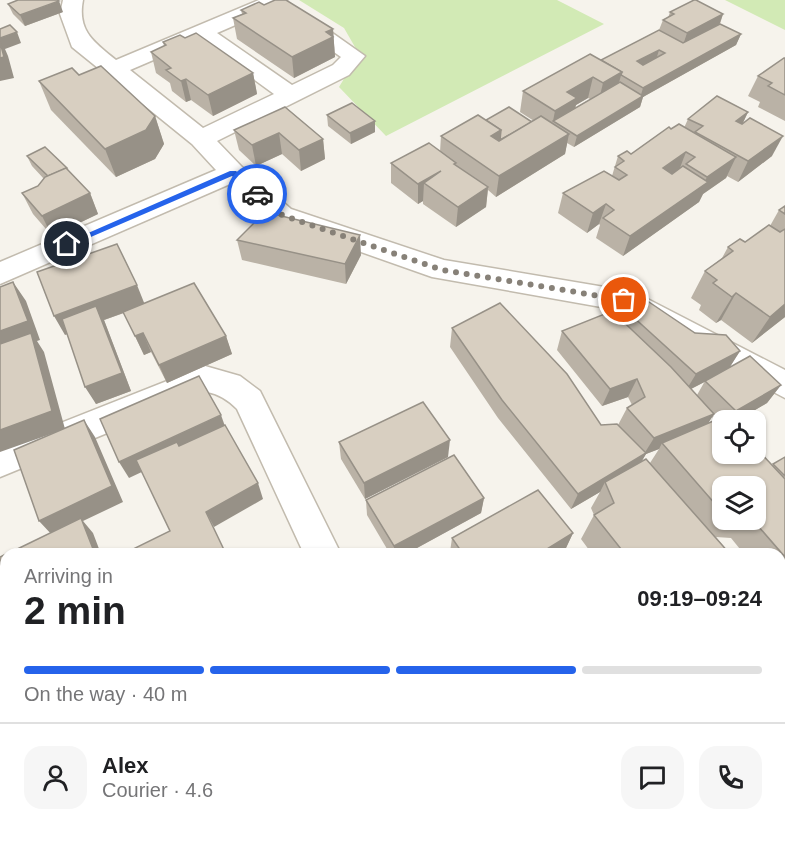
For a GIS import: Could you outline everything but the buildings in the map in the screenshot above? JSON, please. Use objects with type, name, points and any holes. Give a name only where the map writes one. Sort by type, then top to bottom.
[{"type":"street","points":[[73,0],[70,14],[80,42],[201,139],[233,173],[282,215],[442,270],[624,300],[785,385]]},
{"type":"street","points":[[114,69],[275,1],[354,56],[341,70],[201,139]]},
{"type":"street","points":[[202,32],[291,95]]},
{"type":"street","points":[[0,274],[233,173]]},
{"type":"street","points":[[0,462],[205,379],[226,382],[249,400],[320,548]]},
{"type":"green space","points":[[299,0],[557,0],[604,24],[386,136],[339,87],[359,54],[344,28]]},
{"type":"green space","points":[[725,0],[785,0],[785,30]]},
{"type":"way so far","points":[[257,194],[282,215],[442,270],[624,300]]},
{"type":"route","points":[[67,244],[233,173],[257,194]]}]
